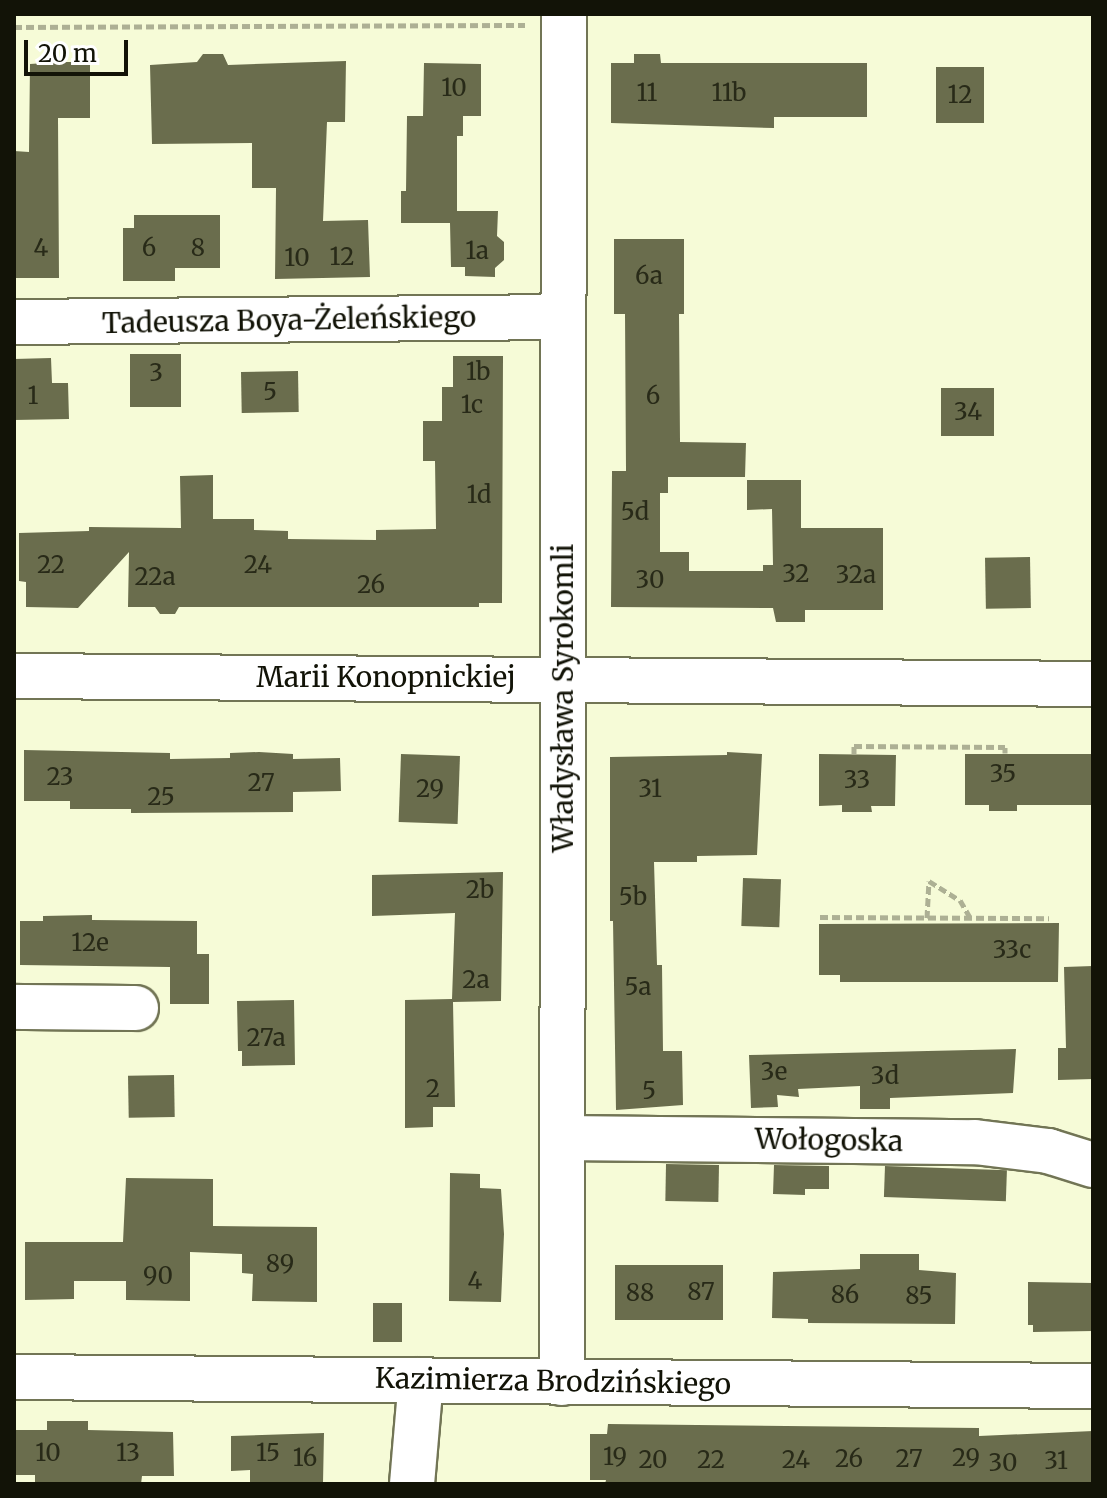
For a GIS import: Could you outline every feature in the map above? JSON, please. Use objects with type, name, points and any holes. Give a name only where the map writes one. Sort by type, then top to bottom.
[{"type":"street","name":"Władysława Syrokomli","points":[[546,20],[563,317],[562,1383]]},
{"type":"street","name":"Tadeusza Boya-Żeleńskiego","points":[[14,322],[563,317]]},
{"type":"street","name":"Marii Konopnickiej","points":[[14,676],[1093,684]]},
{"type":"street","points":[[14,1007],[136,1008]]},
{"type":"street","name":"Wołogoska","points":[[562,1138],[975,1142],[1048,1151],[1093,1165]]},
{"type":"street","name":"Kazimierza Brodzińskiego","points":[[14,1377],[1093,1386]]},
{"type":"street","points":[[412,1484],[421,1380]]},
{"type":"path","points":[[14,27],[546,20]]},
{"type":"path","points":[[854,754],[854,746],[1005,747],[1005,753]]},
{"type":"path","points":[[927,918],[929,881],[960,900],[971,918]]},
{"type":"path","points":[[820,917],[1049,918]]},
{"type":"building","points":[[203,54],[223,54],[228,65],[346,61],[345,122],[327,122],[323,221],[368,220],[370,277],[275,279],[276,188],[252,188],[252,143],[152,144],[150,65],[197,62]]},
{"type":"building","points":[[634,54],[660,54],[661,63],[867,63],[867,117],[774,117],[774,128],[611,123],[611,63],[634,63]]},
{"type":"building","points":[[90,62],[90,118],[58,118],[59,278],[14,278],[14,151],[29,152],[30,64]]},
{"type":"building","points":[[424,63],[481,64],[481,116],[463,116],[463,136],[457,136],[457,211],[498,211],[497,236],[504,242],[504,260],[495,268],[495,277],[465,276],[465,267],[451,267],[450,223],[401,223],[401,191],[406,191],[407,116],[423,116]]},
{"type":"building","points":[[936,67],[984,67],[984,123],[936,123]]},
{"type":"building","points":[[134,215],[220,215],[220,268],[175,268],[175,281],[123,281],[123,228],[134,228]]},
{"type":"building","points":[[614,239],[684,239],[684,314],[679,314],[680,442],[746,443],[745,477],[668,477],[668,493],[660,493],[660,552],[689,552],[689,571],[763,571],[763,565],[773,565],[772,509],[747,510],[747,480],[801,480],[801,528],[883,528],[883,610],[805,610],[805,622],[776,622],[773,608],[611,607],[612,471],[626,471],[625,314],[614,314]]},
{"type":"building","points":[[130,354],[181,354],[181,407],[130,407]]},
{"type":"building","points":[[453,356],[503,356],[502,603],[479,603],[479,607],[179,607],[175,614],[160,614],[155,607],[128,607],[129,552],[78,608],[26,607],[26,582],[19,581],[19,533],[89,531],[89,527],[181,528],[180,476],[213,475],[213,519],[254,519],[254,530],[288,531],[288,539],[376,540],[376,530],[436,529],[435,461],[423,461],[423,421],[442,421],[442,387],[453,387]]},
{"type":"building","points":[[51,358],[52,383],[68,383],[69,419],[14,420],[14,359]]},
{"type":"building","points":[[298,371],[299,412],[242,413],[241,372]]},
{"type":"building","points":[[941,388],[994,388],[994,436],[941,436]]},
{"type":"building","points":[[1030,557],[1031,608],[986,609],[985,558]]},
{"type":"building","points":[[24,750],[170,753],[170,759],[230,758],[230,753],[259,752],[293,754],[293,759],[340,758],[341,791],[293,792],[293,812],[131,813],[131,809],[70,809],[70,801],[24,801]]},
{"type":"building","points":[[727,752],[762,754],[757,855],[697,856],[697,862],[654,862],[657,965],[662,965],[663,1051],[682,1051],[683,1105],[616,1110],[613,921],[610,921],[610,757],[727,755]]},
{"type":"building","points":[[401,754],[460,756],[458,824],[399,822]]},
{"type":"building","points":[[819,754],[896,755],[895,806],[871,806],[872,812],[842,812],[842,805],[819,806]]},
{"type":"building","points":[[965,754],[1093,754],[1093,805],[1017,805],[1017,811],[989,811],[989,805],[965,805]]},
{"type":"building","points":[[503,872],[501,1001],[453,1002],[455,1107],[433,1107],[433,1127],[405,1128],[405,1000],[452,999],[455,913],[372,916],[372,875]]},
{"type":"building","points":[[743,878],[781,879],[779,927],[741,926]]},
{"type":"building","points":[[92,915],[92,920],[197,921],[197,954],[209,954],[209,1004],[170,1004],[170,967],[20,965],[20,921],[43,921],[43,916]]},
{"type":"building","points":[[1059,923],[1058,982],[840,982],[840,975],[819,975],[819,924]]},
{"type":"building","points":[[1093,966],[1093,1079],[1058,1080],[1058,1048],[1066,1048],[1064,967]]},
{"type":"building","points":[[294,1000],[295,1065],[242,1066],[242,1051],[238,1051],[237,1001]]},
{"type":"building","points":[[1016,1049],[1013,1093],[890,1098],[890,1109],[860,1109],[860,1086],[798,1089],[799,1097],[777,1095],[778,1107],[751,1108],[749,1055]]},
{"type":"building","points":[[174,1075],[175,1117],[129,1118],[128,1076]]},
{"type":"building","points":[[666,1164],[719,1165],[718,1202],[665,1201]]},
{"type":"building","points":[[774,1165],[829,1166],[829,1189],[805,1189],[805,1195],[773,1194]]},
{"type":"building","points":[[885,1166],[1007,1170],[1006,1201],[884,1197]]},
{"type":"building","points":[[450,1173],[480,1174],[480,1188],[501,1189],[504,1234],[501,1302],[449,1301]]},
{"type":"building","points":[[126,1178],[213,1179],[213,1226],[317,1227],[317,1302],[252,1301],[253,1274],[242,1273],[242,1254],[190,1252],[190,1301],[126,1300],[126,1281],[74,1281],[74,1299],[25,1300],[25,1242],[123,1242]]},
{"type":"building","points":[[860,1254],[919,1254],[919,1270],[956,1273],[955,1324],[808,1323],[808,1319],[772,1318],[773,1272],[860,1269]]},
{"type":"building","points":[[615,1265],[723,1265],[723,1320],[615,1320]]},
{"type":"building","points":[[1028,1282],[1093,1283],[1093,1331],[1033,1332],[1033,1325],[1028,1325]]},
{"type":"building","points":[[373,1303],[402,1303],[402,1342],[373,1342]]},
{"type":"building","points":[[47,1421],[88,1421],[88,1430],[173,1432],[174,1476],[142,1476],[141,1484],[35,1484],[35,1475],[14,1475],[14,1430],[47,1430]]},
{"type":"building","points":[[608,1424],[979,1428],[979,1436],[1093,1431],[1093,1484],[605,1484],[606,1480],[590,1480],[590,1434],[607,1434]]},
{"type":"building","points":[[324,1433],[323,1483],[250,1483],[250,1470],[231,1471],[231,1436]]}]
